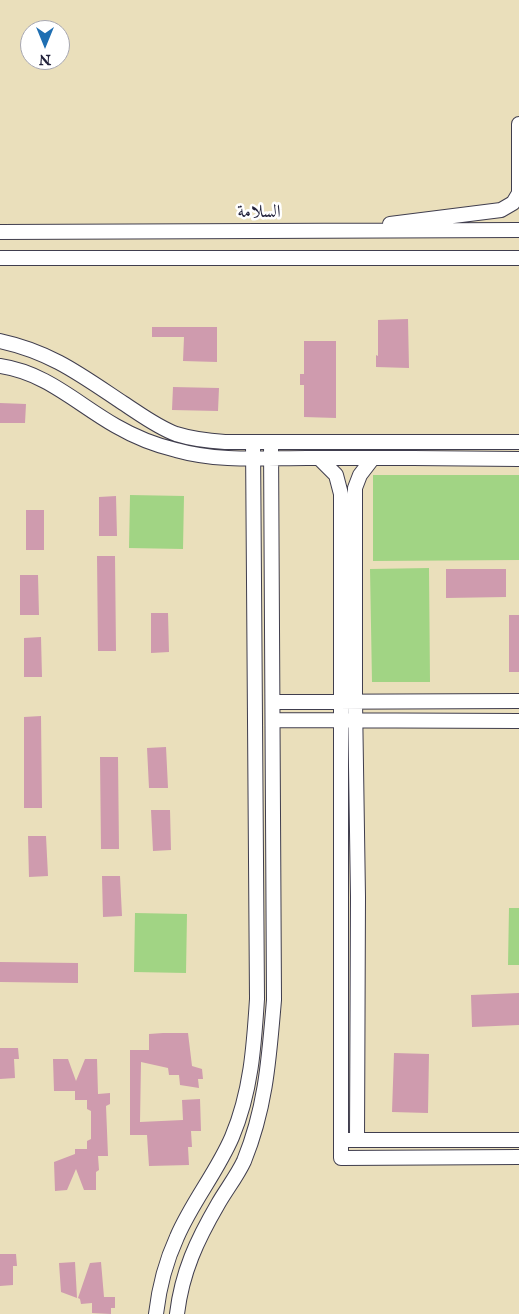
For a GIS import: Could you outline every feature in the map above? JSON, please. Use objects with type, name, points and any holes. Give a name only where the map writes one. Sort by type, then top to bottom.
[{"type":"street","points":[[332,232],[501,210],[513,203],[519,193],[519,124]]},
{"type":"street","name":"السلامة","points":[[0,232],[519,230]]},
{"type":"street","points":[[0,258],[519,258]]},
{"type":"street","points":[[0,341],[21,345],[60,362],[152,422],[176,434],[202,440],[253,442],[519,442]]},
{"type":"street","points":[[0,366],[18,369],[53,385],[116,426],[145,440],[177,451],[204,456],[254,458],[519,459]]},
{"type":"street","points":[[156,1314],[158,1295],[177,1237],[220,1161],[242,1111],[253,1055],[257,999],[253,442]]},
{"type":"street","points":[[177,1314],[179,1297],[196,1242],[243,1164],[260,1113],[266,1084],[274,1000],[271,442]]},
{"type":"street","points":[[319,458],[336,475],[341,494],[341,1158],[519,1157]]},
{"type":"street","points":[[357,1140],[358,897],[355,720],[355,488],[360,475],[374,458]]},
{"type":"street","points":[[273,702],[519,701]]},
{"type":"street","points":[[273,720],[519,721]]},
{"type":"street","points":[[341,1140],[519,1140]]},
{"type":"green space","points":[[373,475],[519,475],[519,560],[373,561]]},
{"type":"green space","points":[[130,495],[184,496],[183,549],[129,548]]},
{"type":"green space","points":[[429,568],[430,682],[372,682],[370,569]]},
{"type":"green space","points":[[509,908],[519,908],[519,965],[508,965]]},
{"type":"green space","points":[[135,913],[187,914],[186,973],[134,972]]},
{"type":"building","points":[[408,319],[409,368],[376,367],[376,355],[378,356],[378,320]]},
{"type":"building","points":[[152,327],[217,327],[217,362],[183,361],[184,337],[152,337]]},
{"type":"building","points":[[304,341],[336,341],[336,418],[304,417],[304,385],[300,385],[300,374],[304,374]]},
{"type":"building","points":[[173,387],[219,388],[218,411],[172,410]]},
{"type":"building","points":[[0,403],[26,404],[25,423],[0,423]]},
{"type":"building","points":[[116,496],[117,536],[99,536],[99,497]]},
{"type":"building","points":[[26,510],[44,510],[44,550],[26,550]]},
{"type":"building","points":[[97,556],[115,556],[116,651],[98,651]]},
{"type":"building","points":[[446,569],[506,569],[506,597],[446,598]]},
{"type":"building","points":[[20,575],[38,575],[39,615],[20,615]]},
{"type":"building","points":[[151,613],[168,613],[169,652],[151,653]]},
{"type":"building","points":[[509,615],[519,615],[519,672],[509,672]]},
{"type":"building","points":[[41,637],[42,677],[24,677],[24,638]]},
{"type":"building","points":[[41,716],[42,808],[24,808],[24,717]]},
{"type":"building","points":[[166,747],[168,788],[149,788],[147,748]]},
{"type":"building","points":[[100,757],[118,757],[119,849],[101,849]]},
{"type":"building","points":[[151,810],[170,810],[171,850],[153,851]]},
{"type":"building","points":[[28,836],[46,836],[48,876],[29,877]]},
{"type":"building","points":[[102,876],[120,876],[122,916],[103,917]]},
{"type":"building","points":[[0,962],[78,963],[78,983],[0,982]]},
{"type":"building","points":[[519,993],[519,1025],[472,1027],[471,995]]},
{"type":"building","points":[[188,1033],[192,1066],[202,1069],[203,1079],[198,1079],[199,1088],[180,1085],[179,1075],[169,1075],[168,1068],[141,1062],[140,1122],[183,1120],[182,1100],[200,1099],[201,1131],[191,1131],[192,1147],[188,1147],[189,1165],[149,1166],[147,1135],[130,1135],[130,1050],[149,1050],[149,1034]]},
{"type":"building","points":[[0,1048],[18,1048],[19,1059],[14,1059],[15,1078],[0,1079]]},
{"type":"building","points":[[394,1053],[429,1054],[428,1113],[392,1112]]},
{"type":"building","points":[[53,1059],[68,1059],[76,1081],[85,1059],[97,1059],[98,1094],[110,1093],[110,1104],[106,1106],[108,1156],[98,1156],[99,1170],[96,1172],[96,1190],[84,1190],[76,1169],[67,1190],[55,1191],[54,1162],[75,1154],[75,1149],[87,1149],[87,1141],[91,1139],[91,1111],[87,1109],[87,1100],[75,1100],[75,1091],[54,1091]]},
{"type":"building","points":[[0,1254],[16,1254],[17,1266],[13,1266],[13,1285],[0,1286]]},
{"type":"building","points":[[75,1262],[77,1298],[61,1292],[59,1263]]},
{"type":"building","points":[[101,1262],[104,1297],[115,1297],[115,1308],[111,1308],[111,1314],[92,1313],[92,1303],[81,1304],[78,1298],[90,1263]]}]
